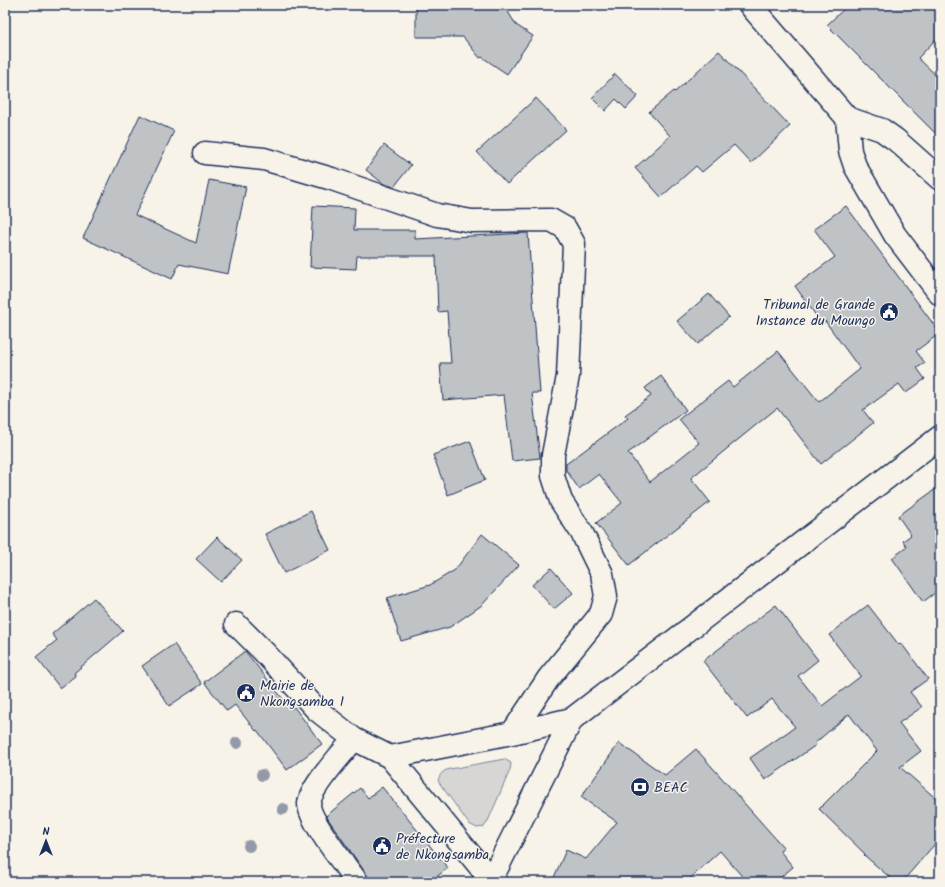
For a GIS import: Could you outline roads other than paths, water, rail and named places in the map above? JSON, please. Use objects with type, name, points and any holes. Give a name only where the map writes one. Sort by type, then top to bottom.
[{"type":"street","points":[[750,5],[847,118],[882,130],[896,140],[940,179]]},
{"type":"street","points":[[847,118],[850,151],[855,166],[895,235],[940,294]]},
{"type":"street","points":[[205,152],[264,159],[332,179],[437,215],[472,221],[552,220],[565,228],[574,244],[568,376],[553,455],[553,476],[561,501],[582,533],[602,574],[606,596],[601,614],[548,679],[512,733]]},
{"type":"street","points":[[390,757],[512,733],[572,719],[940,437]]},
{"type":"street","points":[[236,624],[317,710],[354,739],[390,757],[490,881],[572,719]]},
{"type":"street","points":[[354,739],[319,782],[309,803],[311,815],[317,826],[357,882]]},
{"type":"place","name":"Tribunal de Grande Instance du Moungo","points":[[889,312]]},
{"type":"place","name":"Mairie de Nkongsamba I","points":[[246,693]]},
{"type":"place","name":"BEAC","points":[[640,787]]},
{"type":"place","name":"Préfecture de Nkongsamba","points":[[382,846]]}]
